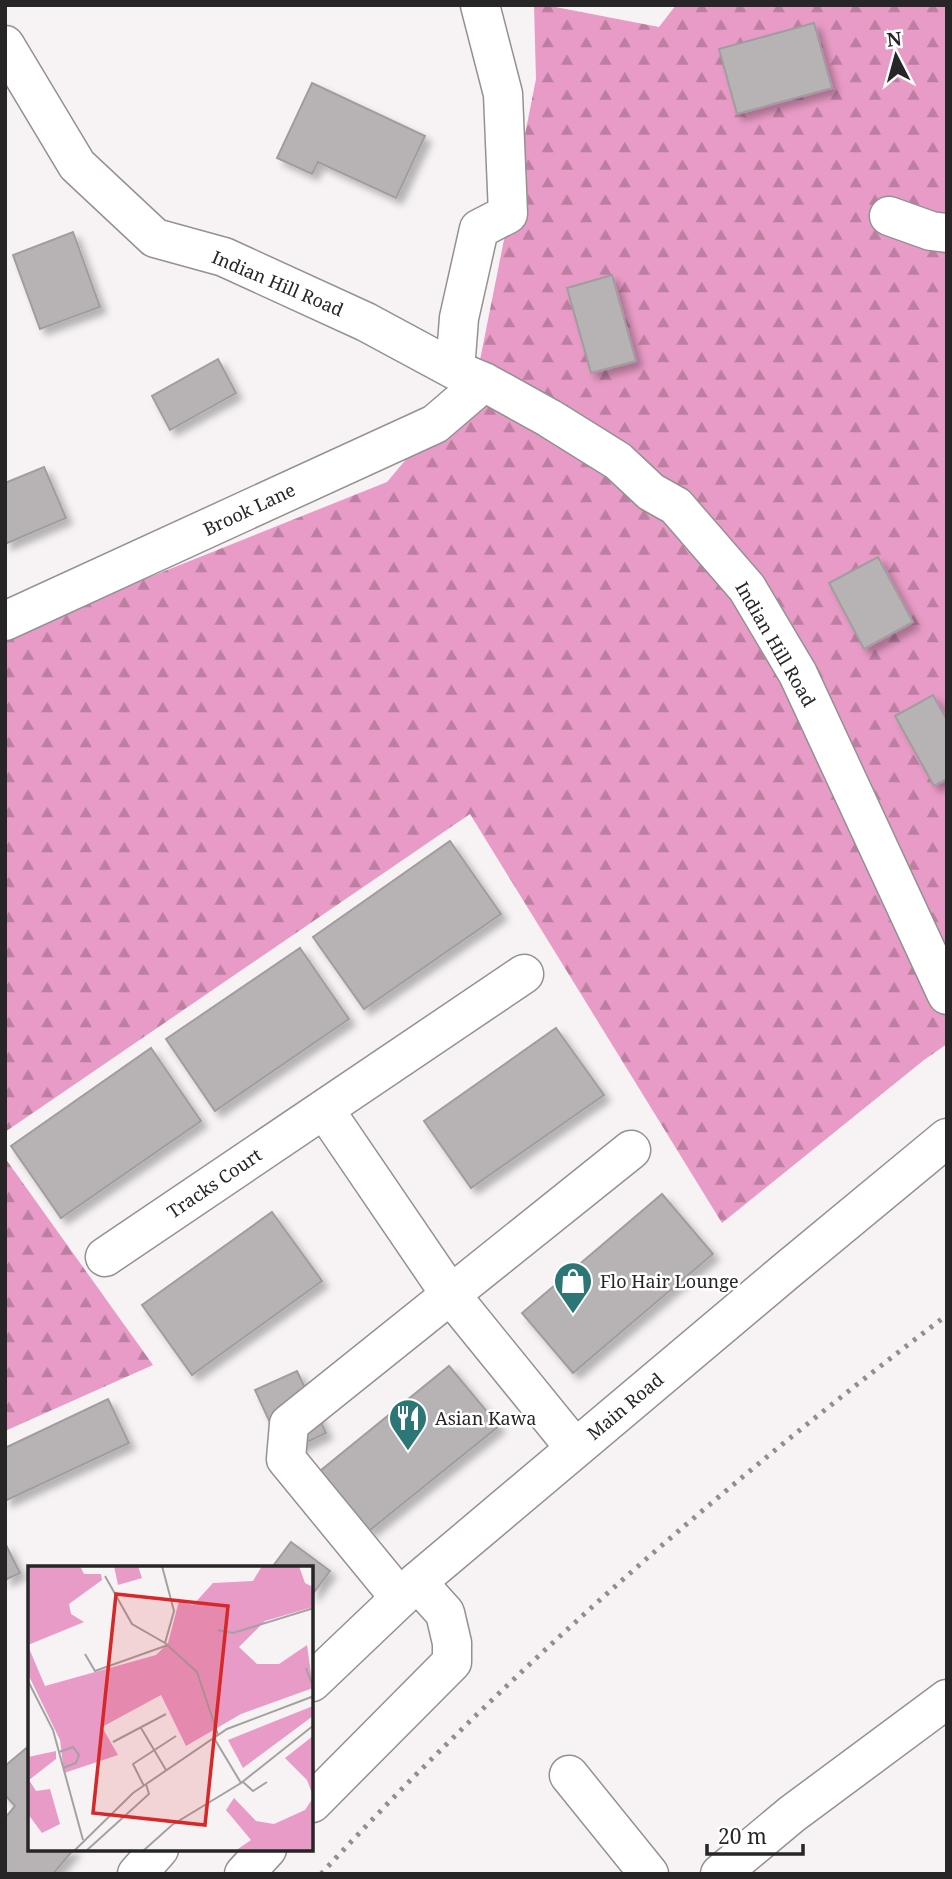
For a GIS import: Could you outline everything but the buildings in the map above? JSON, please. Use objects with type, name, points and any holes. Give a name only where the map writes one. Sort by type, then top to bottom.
[{"type":"street","points":[[469,376],[459,318],[479,229],[508,214],[503,94],[480,5]]},
{"type":"street","name":"Indian Hill Road","points":[[5,45],[77,165],[155,238],[224,257],[366,322],[549,418],[618,461],[651,492],[676,506],[747,589],[798,674],[947,995]]},
{"type":"street","points":[[889,216],[932,231],[947,233]]},
{"type":"street","name":"Brook Lane","points":[[5,621],[435,424],[469,376]]},
{"type":"street","name":"Tracks Court","points":[[105,1256],[524,974]]},
{"type":"street","points":[[324,1110],[450,1294],[575,1448]]},
{"type":"street","name":"Main Road","points":[[313,1681],[409,1590],[575,1448],[947,1139]]},
{"type":"street","points":[[313,1802],[452,1662],[452,1643],[445,1613],[409,1590],[286,1459],[289,1424],[631,1150]]},
{"type":"street","points":[[720,1874],[792,1814],[947,1699]]},
{"type":"street","points":[[569,1775],[649,1874]]},
{"type":"street","points":[[137,1874],[157,1851]]},
{"type":"street","points":[[244,1874],[265,1851]]},
{"type":"green space","points":[[534,5],[659,27],[676,5],[947,5],[947,1044],[722,1223],[470,814],[5,1132],[5,635],[387,482],[477,375],[536,79]]},
{"type":"green space","points":[[5,1158],[153,1365],[5,1431]]},
{"type":"railway","points":[[321,1874],[468,1724],[622,1581],[782,1445],[947,1315]]},
{"type":"place","name":"Flo Hair Lounge","points":[[573,1315]]},
{"type":"place","name":"Asian Kawa","points":[[408,1452]]}]
